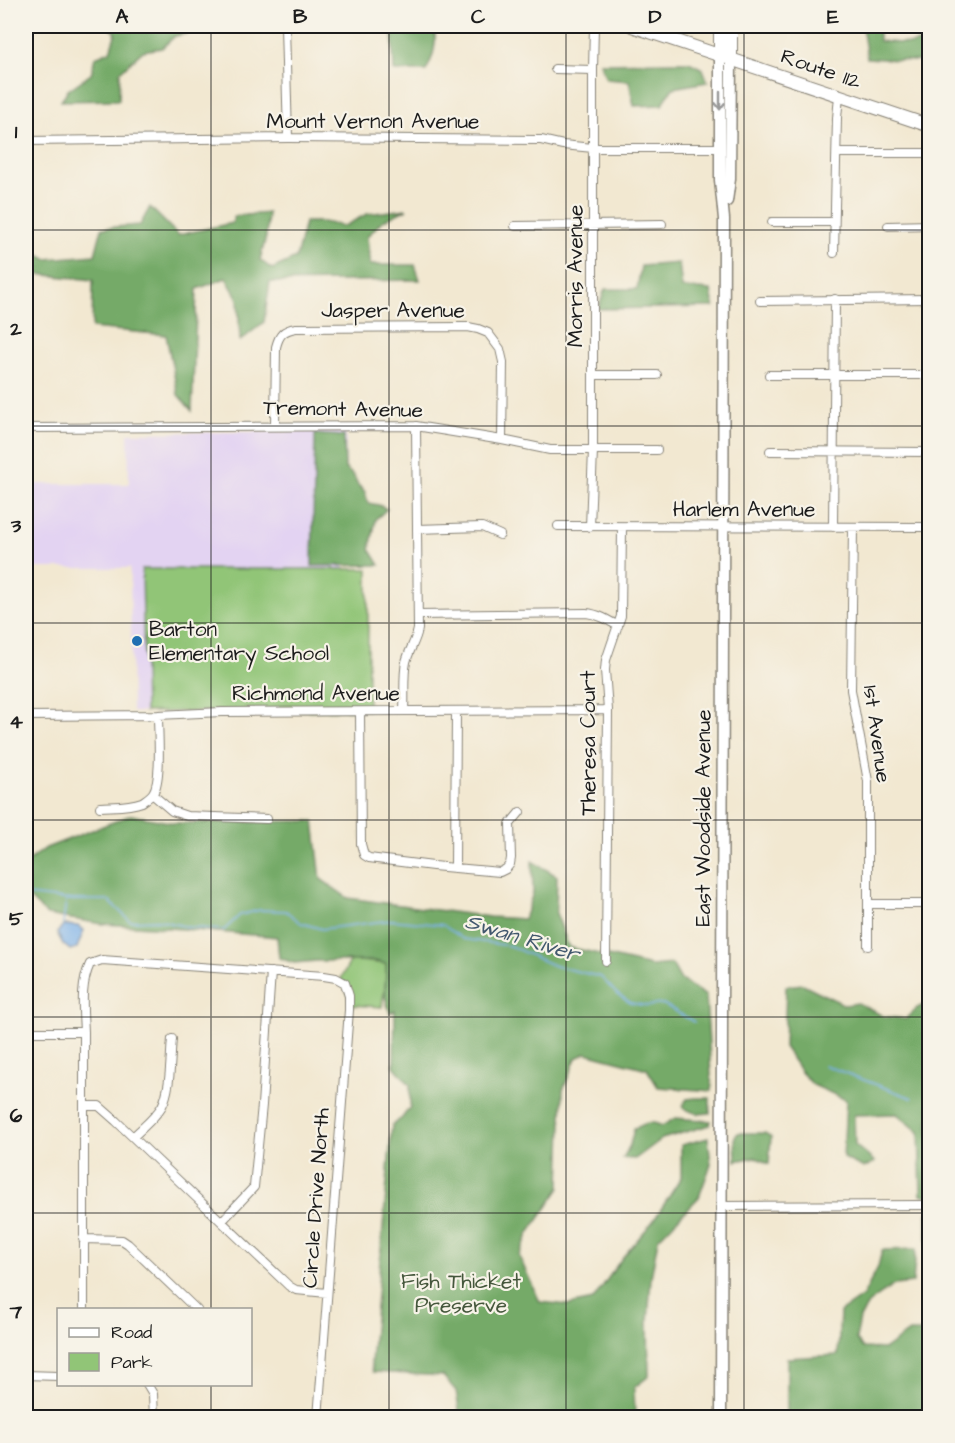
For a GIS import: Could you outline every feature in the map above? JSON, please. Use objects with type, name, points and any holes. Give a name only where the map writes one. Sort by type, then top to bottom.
[{"type":"main road","name":"Route 112","points":[[632,26],[930,126]]},
{"type":"main road","name":"East Woodside Avenue","points":[[720,26],[725,57],[730,179],[724,219]]},
{"type":"main road","name":"East Woodside Avenue","points":[[721,1418],[724,219],[720,148],[725,57],[731,26]]},
{"type":"street","points":[[285,26],[288,138]]},
{"type":"street","name":"Morris Avenue","points":[[590,526],[593,450],[594,26]]},
{"type":"street","points":[[555,69],[593,70]]},
{"type":"street","points":[[834,254],[839,96]]},
{"type":"street","name":"Mount Vernon Avenue","points":[[26,141],[288,138],[541,140],[563,146],[593,148],[720,148]]},
{"type":"street","points":[[837,153],[930,153]]},
{"type":"street","points":[[772,222],[834,222]]},
{"type":"street","points":[[515,226],[662,224]]},
{"type":"street","points":[[888,226],[930,225]]},
{"type":"street","points":[[833,527],[835,299]]},
{"type":"street","points":[[760,301],[930,299]]},
{"type":"street","name":"Jasper Avenue","points":[[275,426],[276,347],[282,332],[296,328],[468,327],[488,333],[500,349],[503,362],[502,440]]},
{"type":"street","points":[[593,375],[657,375]]},
{"type":"street","points":[[769,375],[930,375]]},
{"type":"street","points":[[404,711],[405,667],[416,637],[418,615],[416,426]]},
{"type":"street","name":"Tremont Avenue","points":[[26,428],[416,426],[550,450],[657,450]]},
{"type":"street","points":[[770,451],[930,452]]},
{"type":"street","name":"Harlem Avenue","points":[[558,526],[930,527]]},
{"type":"street","points":[[417,529],[482,527],[500,535]]},
{"type":"street","name":"Theresa Court","points":[[606,962],[608,710],[605,670],[606,660],[621,616],[622,527]]},
{"type":"street","name":"1st Avenue","points":[[853,527],[851,690],[868,781],[868,946]]},
{"type":"street","points":[[418,615],[594,614],[618,626]]},
{"type":"street","name":"Richmond Avenue","points":[[26,716],[222,712],[608,710]]},
{"type":"street","points":[[455,868],[456,711]]},
{"type":"street","points":[[360,712],[361,844],[364,855],[377,860],[500,872],[510,864],[510,825],[520,812]]},
{"type":"street","points":[[100,807],[133,804],[144,801],[152,794],[157,783],[158,772],[158,715]]},
{"type":"street","points":[[152,794],[172,811],[187,816],[267,819]]},
{"type":"street","points":[[868,904],[930,904]]},
{"type":"street","points":[[84,1308],[83,989],[90,963],[102,960],[271,972],[254,1187],[222,1221]]},
{"type":"street","name":"Circle Drive North","points":[[271,972],[336,978],[345,983],[349,996],[318,1418]]},
{"type":"street","points":[[26,1032],[84,1032]]},
{"type":"street","points":[[133,1137],[154,1117],[166,1096],[172,1039]]},
{"type":"street","points":[[84,1106],[99,1106],[289,1286],[296,1290],[327,1293]]},
{"type":"street","points":[[721,1206],[930,1205]]},
{"type":"street","points":[[83,1239],[122,1240],[195,1308]]},
{"type":"street","points":[[26,1375],[57,1376]]},
{"type":"street","points":[[148,1386],[153,1394],[153,1418]]},
{"type":"shaded area","name":"Barton Elementary School","points":[[346,431],[344,569],[142,569],[145,712],[132,712],[130,568],[26,568],[26,484],[129,484],[128,433]]},
{"type":"green space","points":[[106,26],[202,26],[204,30],[175,36],[162,48],[143,51],[120,72],[119,100],[61,101],[68,90],[91,74],[95,57],[110,51],[116,32]]},
{"type":"green space","points":[[392,26],[435,26],[434,49],[426,71],[394,71]]},
{"type":"green space","points":[[862,26],[879,26],[879,41],[911,44],[929,39],[929,62],[867,58]]},
{"type":"green space","points":[[689,62],[703,69],[708,82],[673,88],[662,105],[634,106],[629,81],[606,79],[600,63]]},
{"type":"green space","points":[[150,207],[178,235],[232,223],[235,216],[268,213],[266,237],[260,260],[272,269],[296,258],[305,222],[323,222],[344,226],[367,214],[407,209],[381,222],[367,237],[370,265],[415,265],[420,280],[270,282],[264,322],[240,341],[238,299],[226,278],[197,289],[192,411],[178,395],[166,335],[92,328],[93,280],[26,273],[26,248],[46,259],[95,255],[102,228],[140,225]]},
{"type":"green space","points":[[679,263],[682,288],[711,290],[714,307],[598,309],[605,289],[637,289],[641,266]]},
{"type":"green space","points":[[315,434],[344,436],[345,468],[365,492],[368,503],[387,509],[376,519],[370,549],[380,565],[312,566]]},
{"type":"green space","points":[[142,569],[368,569],[368,710],[145,712]]},
{"type":"green space","name":"Fish Thicket Preserve","points":[[131,815],[175,823],[314,821],[321,879],[348,898],[490,917],[524,919],[533,893],[532,861],[557,876],[556,913],[569,947],[651,966],[672,964],[681,980],[706,996],[712,1091],[658,1087],[647,1069],[586,1053],[576,1058],[563,1090],[560,1188],[529,1233],[519,1256],[540,1302],[569,1305],[593,1300],[622,1258],[654,1220],[681,1178],[681,1145],[708,1138],[711,1164],[699,1197],[658,1239],[651,1278],[648,1322],[649,1376],[634,1388],[635,1417],[452,1417],[459,1410],[456,1391],[443,1376],[373,1372],[371,1363],[392,1125],[402,1118],[410,1107],[410,1085],[394,1066],[395,1010],[390,1013],[385,997],[386,964],[375,961],[294,963],[279,958],[277,937],[102,924],[47,915],[26,895],[27,862],[46,848]]},
{"type":"green space","points":[[351,960],[388,964],[382,1007],[352,1005],[341,978]]},
{"type":"green space","points":[[803,984],[845,1005],[858,1003],[883,1016],[906,1019],[917,1008],[929,1002],[929,1196],[921,1195],[919,1132],[897,1114],[854,1115],[855,1145],[875,1162],[864,1168],[843,1158],[846,1100],[813,1085],[800,1071],[784,1047],[786,986]]},
{"type":"green space","points":[[710,1098],[710,1113],[698,1114],[684,1109],[682,1106],[687,1099]]},
{"type":"green space","points":[[675,1118],[711,1121],[710,1125],[662,1139],[635,1159],[623,1158],[630,1145],[634,1129],[648,1123],[662,1126]]},
{"type":"green space","points":[[738,1133],[765,1133],[771,1137],[769,1164],[755,1157],[736,1161],[735,1136]]},
{"type":"green space","points":[[927,1213],[930,1214],[929,1298],[927,1298]]},
{"type":"green space","points":[[916,1249],[913,1283],[894,1285],[869,1303],[860,1318],[856,1339],[863,1348],[885,1349],[909,1332],[929,1332],[929,1411],[922,1409],[922,1418],[787,1417],[787,1358],[838,1355],[840,1312],[863,1296],[878,1267],[882,1250]]},
{"type":"water","points":[[63,925],[78,926],[84,930],[77,948],[70,950],[63,944],[57,933]]},
{"type":"waterway","name":"Swan River","points":[[26,895],[72,900],[108,900],[130,921],[158,920],[188,927],[224,930],[240,915],[260,910],[286,911],[301,923],[322,929],[392,920],[443,925],[463,939],[510,946],[555,966],[601,977],[617,994],[631,1003],[647,1006],[663,1004],[694,1022]]},
{"type":"waterway","points":[[63,924],[66,900]]},
{"type":"waterway","name":"Swan River","points":[[824,1065],[912,1098]]},
{"type":"place","name":"Barton Elementary School","points":[[137,641]]}]
